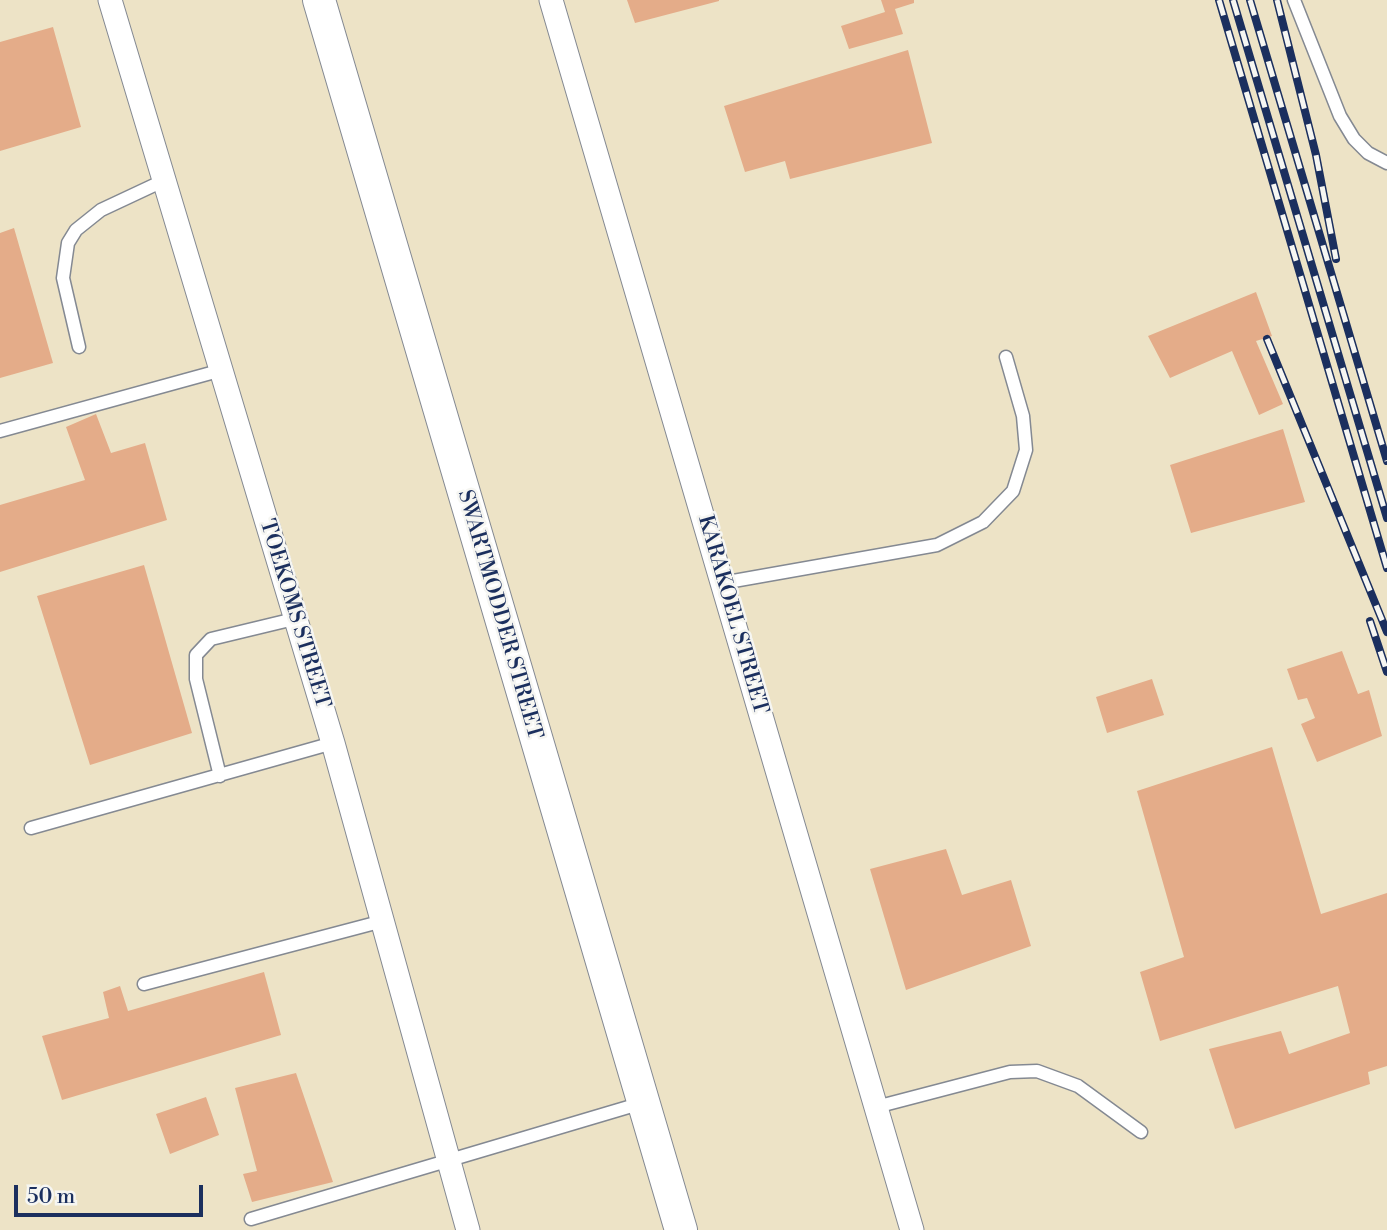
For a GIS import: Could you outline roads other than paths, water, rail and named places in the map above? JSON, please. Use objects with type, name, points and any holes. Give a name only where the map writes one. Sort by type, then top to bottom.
[{"type":"main road","name":"SWARTMODDER STREET","points":[[318,0],[681,1230]]},
{"type":"street","name":"TOEKOMS STREET","points":[[110,0],[333,743],[468,1230]]},
{"type":"street","name":"KARAKOEL STREET","points":[[551,0],[912,1230]]},
{"type":"lane","points":[[1294,0],[1340,116],[1354,139],[1368,153],[1387,163]]},
{"type":"lane","points":[[79,347],[63,278],[63,258],[68,243],[76,230],[101,210],[165,180]]},
{"type":"lane","points":[[722,583],[937,545],[984,522],[1013,491],[1026,450],[1023,416],[1006,357]]},
{"type":"lane","points":[[0,431],[222,370]]},
{"type":"lane","points":[[220,776],[196,679],[196,655],[211,639],[294,619]]},
{"type":"lane","points":[[31,828],[333,743]]},
{"type":"lane","points":[[144,984],[383,921]]},
{"type":"lane","points":[[876,1107],[1010,1072],[1037,1071],[1078,1086],[1141,1132]]},
{"type":"lane","points":[[251,1219],[642,1103]]},
{"type":"railway","points":[[1219,0],[1387,568]]},
{"type":"railway","points":[[1233,0],[1387,518]]},
{"type":"railway","points":[[1250,0],[1387,461]]},
{"type":"railway","points":[[1277,0],[1316,155],[1336,259]]},
{"type":"railway","points":[[1267,339],[1387,632]]},
{"type":"railway","points":[[1370,621],[1387,672]]}]
